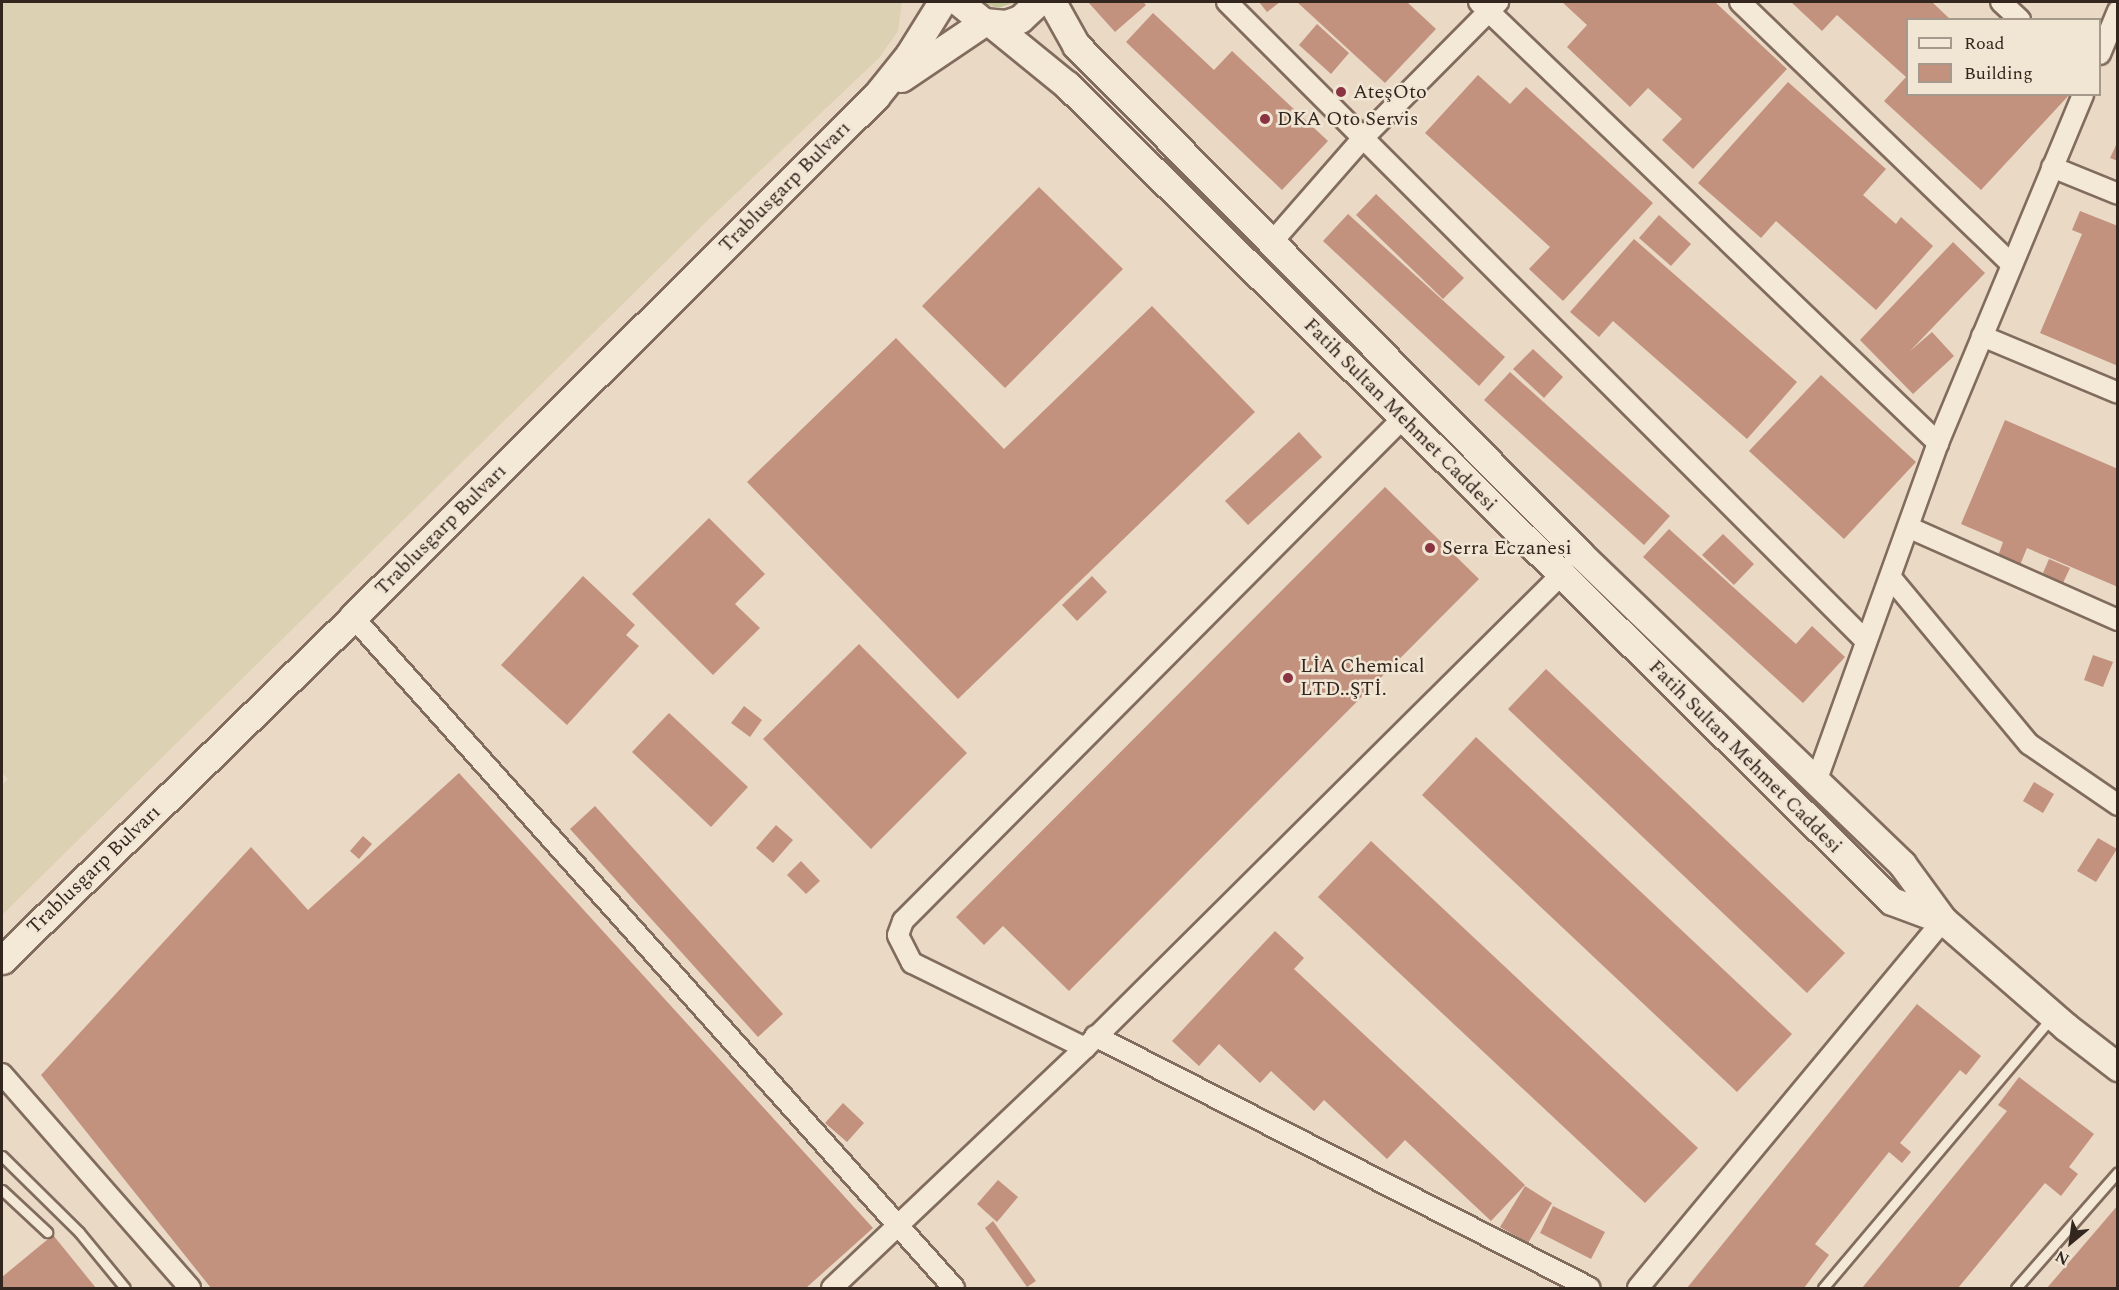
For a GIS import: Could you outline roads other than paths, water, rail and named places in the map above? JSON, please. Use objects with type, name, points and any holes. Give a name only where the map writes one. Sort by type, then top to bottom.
[{"type":"main road","name":"Trablusgarp Bulvarı","points":[[2,960],[353,618],[876,96],[909,55],[942,2]]},
{"type":"main road","name":"Fatih Sultan Mehmet Caddesi","points":[[959,2],[1067,85],[1791,805],[1892,901],[1943,920]]},
{"type":"main road","points":[[988,23],[1020,19],[1038,2]]},
{"type":"main road","name":"Fatih Sultan Mehmet Caddesi","points":[[1052,2],[1076,45],[1580,554],[1817,779],[1902,864],[1943,920],[2118,1067]]},
{"type":"main road","name":"Trablusgarp Bulvarı","points":[[876,96],[988,23]]},
{"type":"main road","points":[[1250,267],[1272,242]]},
{"type":"main road","points":[[1561,575],[1580,554]]},
{"type":"main road","points":[[1791,805],[1817,779]]},
{"type":"street","points":[[1227,2],[1865,640]]},
{"type":"street","points":[[1740,2],[2012,265]]},
{"type":"street","points":[[2001,2],[2018,18]]},
{"type":"street","points":[[1272,242],[1363,138],[1489,5],[1938,443]]},
{"type":"street","points":[[2101,52],[2118,11]]},
{"type":"street","points":[[1817,779],[1865,640],[1910,528],[1938,443],[2082,96]]},
{"type":"street","points":[[2052,167],[2118,194]]},
{"type":"street","points":[[1982,336],[2118,393]]},
{"type":"street","points":[[1403,418],[903,921],[897,935],[912,963],[1090,1042],[1590,1288]]},
{"type":"street","points":[[1910,528],[2118,620]]},
{"type":"street","points":[[832,1288],[1090,1042],[1561,575]]},
{"type":"street","points":[[1891,578],[2029,744],[2118,805]]},
{"type":"street","points":[[353,618],[898,1226],[945,1284]]},
{"type":"street","points":[[1638,1288],[1943,920]]},
{"type":"street","points":[[2,1074],[190,1288]]},
{"type":"lane","points":[[1823,1288],[2054,1015]]},
{"type":"lane","points":[[2,1156],[79,1232],[125,1288]]},
{"type":"lane","points":[[2016,1288],[2118,1173]]},
{"type":"lane","points":[[2,1190],[47,1232]]},
{"type":"place","name":"AteşOto","points":[[1341,92]]},
{"type":"place","name":"DKA Oto Servis","points":[[1265,119]]},
{"type":"place","name":"Serra Eczanesi","points":[[1430,548]]},
{"type":"place","name":"LİA Chemical LTD..ŞTİ.","points":[[1288,678]]}]
